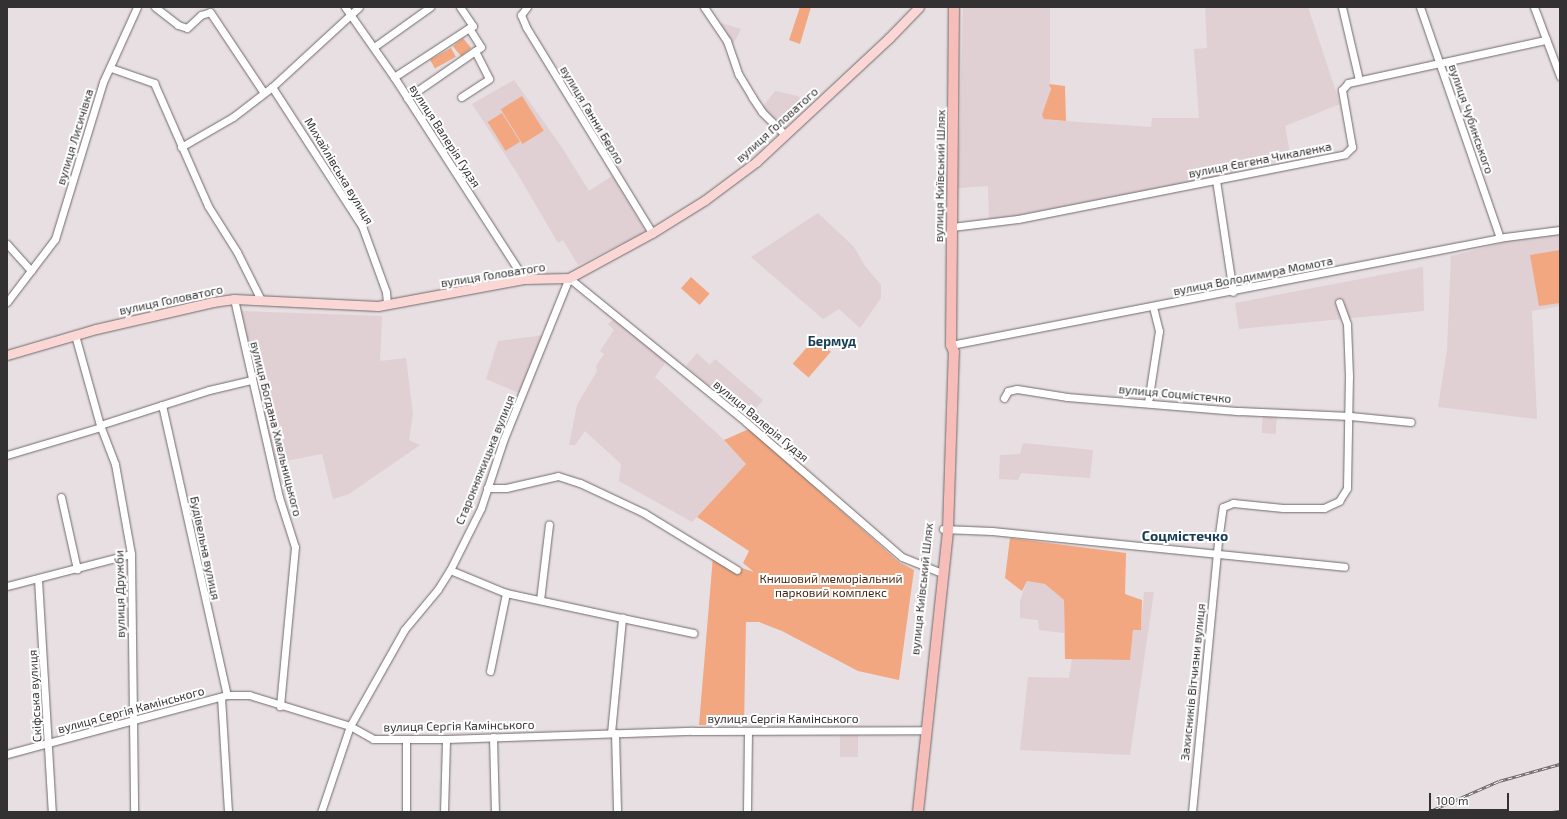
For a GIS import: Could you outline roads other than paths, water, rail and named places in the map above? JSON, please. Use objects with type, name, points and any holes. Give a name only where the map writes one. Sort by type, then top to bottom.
[{"type":"highway","name":"вулиця Київський Шлях","points":[[913,812],[923,730],[938,573],[946,529],[941,503],[946,423],[947,352],[951,345],[954,7]]},
{"type":"highway","name":"вулиця Київський Шлях","points":[[918,812],[923,730]]},
{"type":"main road","name":"вулиця Головатого","points":[[7,355],[75,335],[234,299],[364,306],[387,304],[524,279],[569,278],[652,233],[752,165],[889,38],[919,7]]},
{"type":"street","name":"вулиця Лисичівка","points":[[7,302],[55,239],[103,82],[111,68],[137,7]]},
{"type":"street","points":[[156,7],[178,25],[186,28],[201,15],[210,12],[264,93]]},
{"type":"street","name":"вулиця Валерія Гудзя","points":[[345,7],[374,47],[524,279]]},
{"type":"street","points":[[181,147],[233,117],[272,87],[359,7]]},
{"type":"street","points":[[374,47],[430,7]]},
{"type":"street","points":[[394,78],[473,26],[460,7]]},
{"type":"street","name":"вулиця Ганни Берло","points":[[527,7],[521,15],[526,27],[652,233]]},
{"type":"street","points":[[704,7],[727,41],[739,75],[752,97],[762,112],[785,135]]},
{"type":"street","points":[[1342,7],[1359,80]]},
{"type":"street","name":"вулиця Чубинського","points":[[1420,7],[1500,238]]},
{"type":"street","points":[[1534,7],[1560,76]]},
{"type":"street","points":[[407,98],[481,47],[469,28]]},
{"type":"street","name":"вулиця Євгена Чикаленка","points":[[952,227],[974,225],[1216,180],[1345,154],[1352,147],[1342,90],[1348,83],[1546,40]]},
{"type":"street","points":[[461,97],[489,79],[475,51]]},
{"type":"street","points":[[111,68],[154,83],[208,206],[237,252],[261,300]]},
{"type":"street","name":"Михайлівська вулиця","points":[[272,87],[362,226],[386,292],[387,304]]},
{"type":"street","points":[[1216,180],[1233,292]]},
{"type":"street","name":"вулиця Володимира Момота","points":[[951,345],[1233,292],[1500,238],[1560,230]]},
{"type":"street","points":[[7,244],[31,271]]},
{"type":"street","name":"вулиця Валерія Гудзя","points":[[569,278],[746,422],[902,557],[938,573]]},
{"type":"street","name":"Старокняжицька вулиця","points":[[321,812],[350,726],[404,630],[438,588],[450,570],[488,488],[504,441],[569,278]]},
{"type":"street","name":"вулиця Богдана Хмельницького","points":[[234,299],[251,380],[279,497],[295,547],[280,706]]},
{"type":"street","points":[[1217,554],[1221,513],[1228,504],[1283,508],[1317,508],[1332,506],[1340,502],[1347,488],[1350,416],[1347,324],[1339,302]]},
{"type":"street","points":[[1148,402],[1159,331],[1153,307]]},
{"type":"street","name":"вулиця Дружби","points":[[75,335],[100,426],[115,464],[131,554],[134,812]]},
{"type":"street","points":[[7,455],[162,405],[251,380]]},
{"type":"street","name":"вулиця Соцмістечко","points":[[1004,398],[1008,391],[1017,389],[1067,397],[1148,402],[1239,411],[1350,416],[1410,422]]},
{"type":"street","name":"Будівельна вулиця","points":[[162,405],[224,696],[228,812]]},
{"type":"street","points":[[488,488],[506,488],[558,476],[580,484],[644,513],[738,570]]},
{"type":"street","points":[[61,497],[77,569]]},
{"type":"street","points":[[540,600],[549,525]]},
{"type":"street","points":[[946,529],[1344,566]]},
{"type":"street","points":[[7,586],[131,554]]},
{"type":"street","name":"Захисників Вітчизни вулиця","points":[[1192,812],[1217,554]]},
{"type":"street","points":[[450,570],[506,593],[693,634]]},
{"type":"street","name":"Скіфська вулиця","points":[[38,579],[52,812]]},
{"type":"street","points":[[490,670],[506,593]]},
{"type":"street","points":[[617,812],[613,733],[622,618]]},
{"type":"street","name":"вулиця Сергія Камінського","points":[[7,754],[48,744],[132,719],[224,696],[249,695],[280,706],[350,726],[373,739],[446,739],[613,733],[923,730]]},
{"type":"street","points":[[747,812],[748,731]]},
{"type":"street","points":[[493,737],[495,812]]},
{"type":"street","points":[[406,739],[406,812]]},
{"type":"street","points":[[444,812],[446,739]]},
{"type":"railway","points":[[1428,812],[1499,781],[1560,764]]},
{"type":"railway","points":[[1552,812],[1560,811]]},
{"type":"district","name":"Бермуд","points":[[832,341]]},
{"type":"district","name":"Соцмістечко","points":[[1185,536]]},
{"type":"park label","name":"Книшовий меморіальний парковий комплекс","points":[[831,586]]}]
